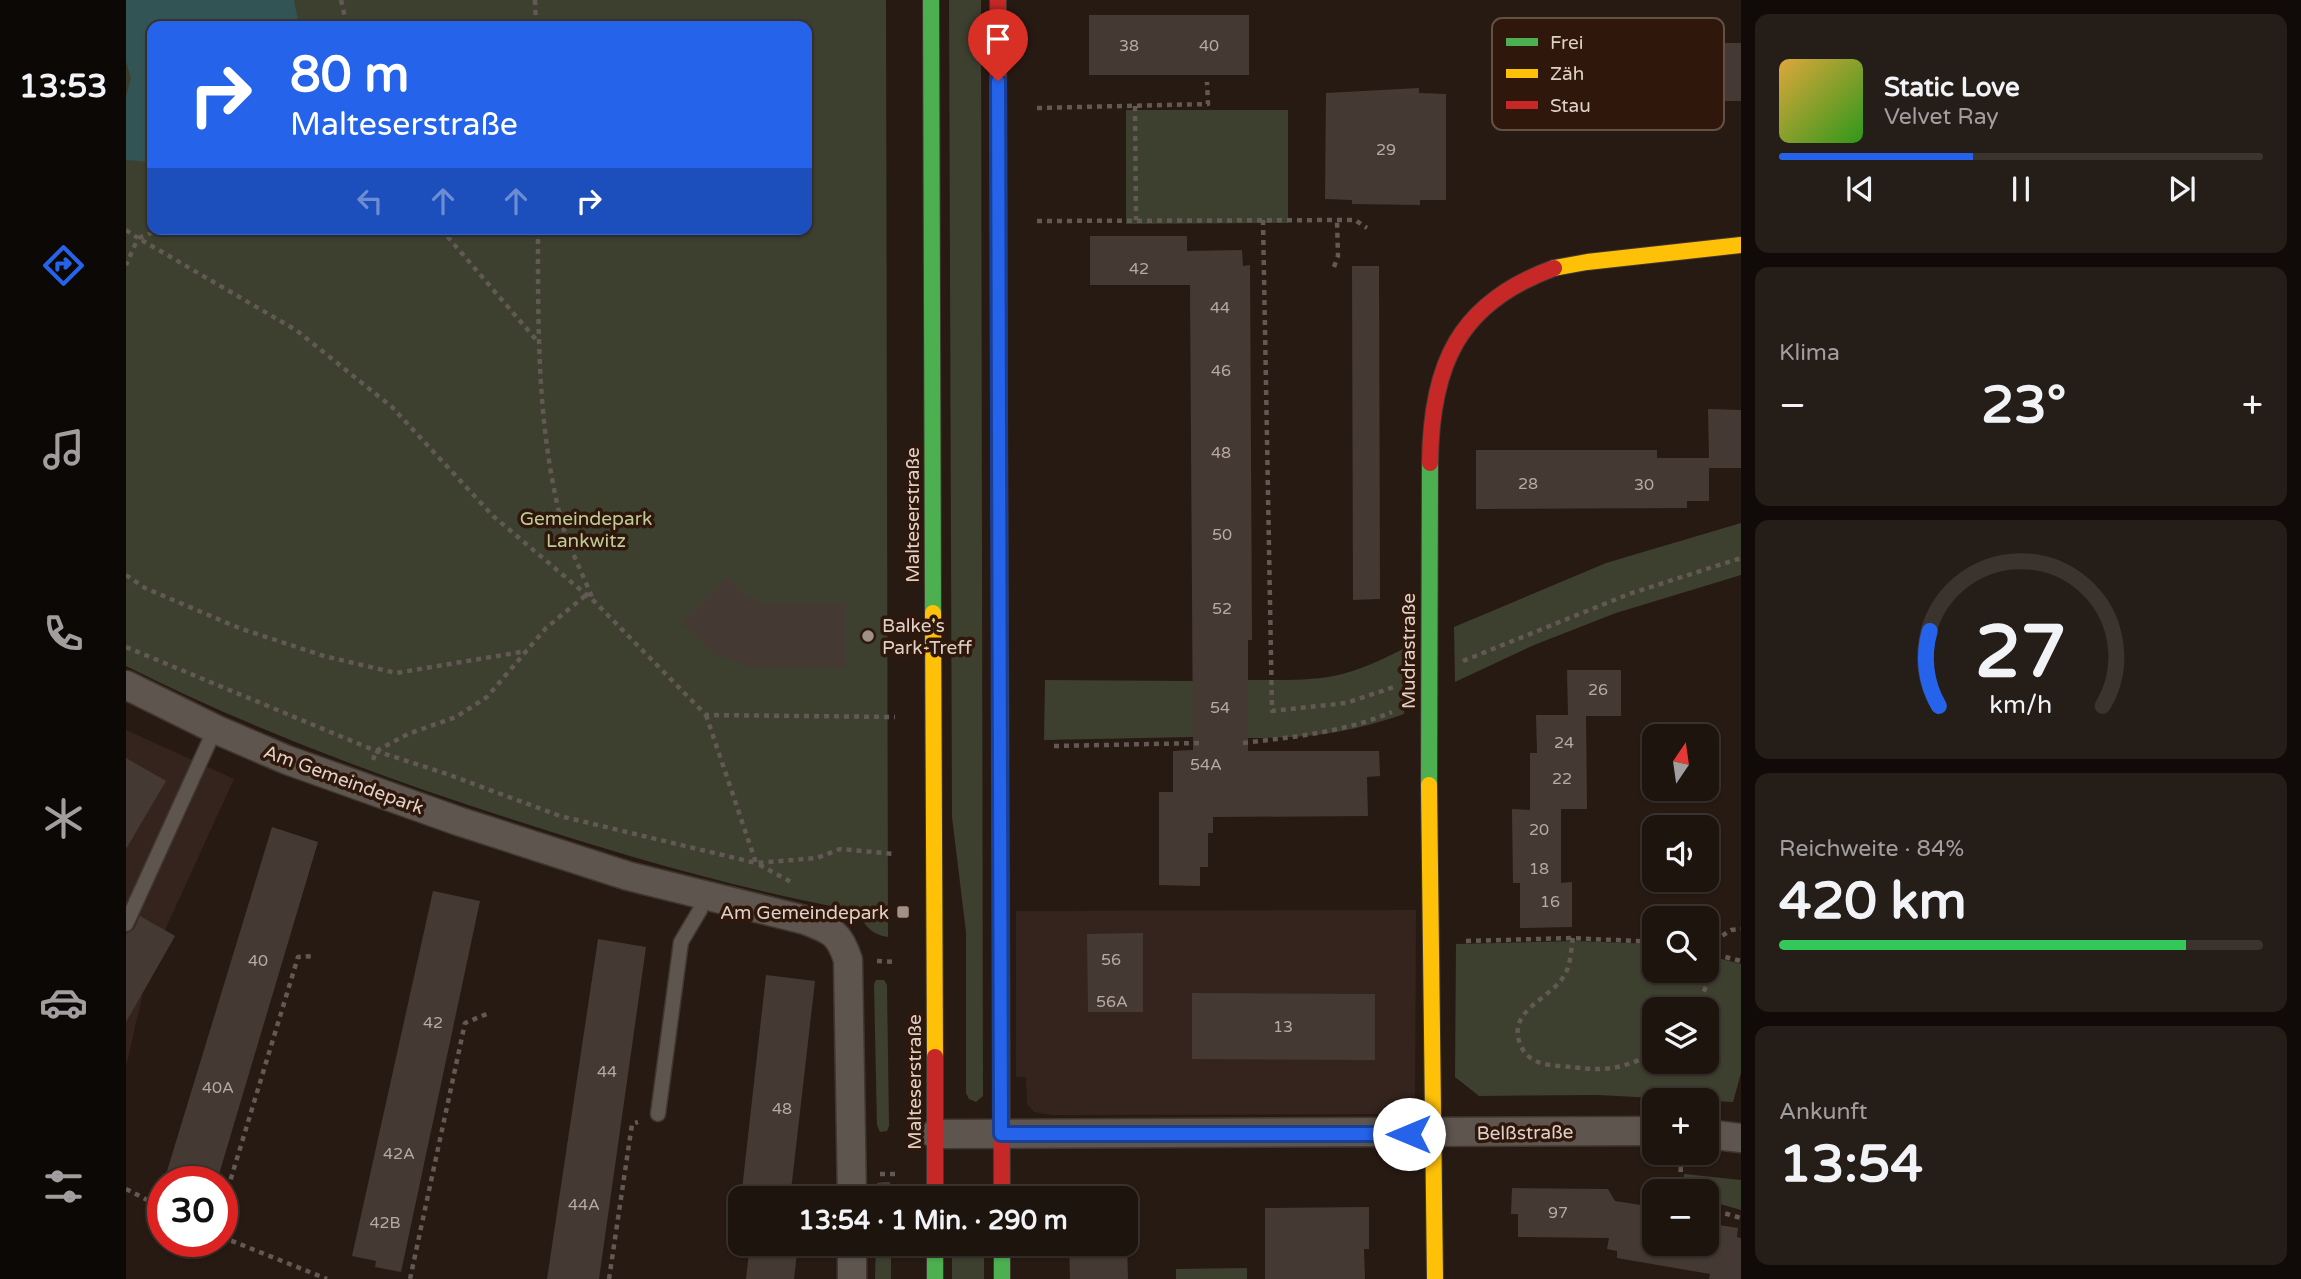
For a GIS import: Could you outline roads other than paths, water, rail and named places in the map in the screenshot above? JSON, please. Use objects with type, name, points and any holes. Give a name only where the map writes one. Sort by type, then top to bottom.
[{"type":"main road","name":"Malteserstraße","points":[[932,0],[935,1186]]},
{"type":"main road","points":[[998,0],[1002,1186]]},
{"type":"main road","name":"Mudrastraße","points":[[1435,1279],[1429,902],[1429,598],[1430,428],[1438,382],[1455,344],[1481,309],[1525,279],[1558,267],[1587,262],[1741,245]]},
{"type":"main road","points":[[935,1256],[935,1279]]},
{"type":"main road","points":[[1002,1256],[1002,1279]]},
{"type":"street","name":"Am Gemeindepark","points":[[126,685],[215,729],[287,760],[364,788],[549,852],[628,876],[805,920],[827,928],[842,942],[848,960],[852,1186]]},
{"type":"street","name":"Belßstraße","points":[[935,1134],[1642,1131]]},
{"type":"street","points":[[1719,1135],[1741,1138]]},
{"type":"street","points":[[852,1256],[852,1279]]},
{"type":"lane","points":[[126,924],[215,729]]},
{"type":"lane","points":[[658,1114],[681,942],[700,910],[704,895]]},
{"type":"water","points":[[126,0],[294,0],[298,21],[147,21],[147,162],[126,160],[126,96],[131,78],[126,62]]},
{"type":"place","name":"Balke's Park-Treff","points":[[868,636]]},
{"type":"place","name":"Am Gemeindepark","points":[[903,912]]},
{"type":"park label","name":"Gemeindepark Lankwitz","points":[[586,529]]}]
